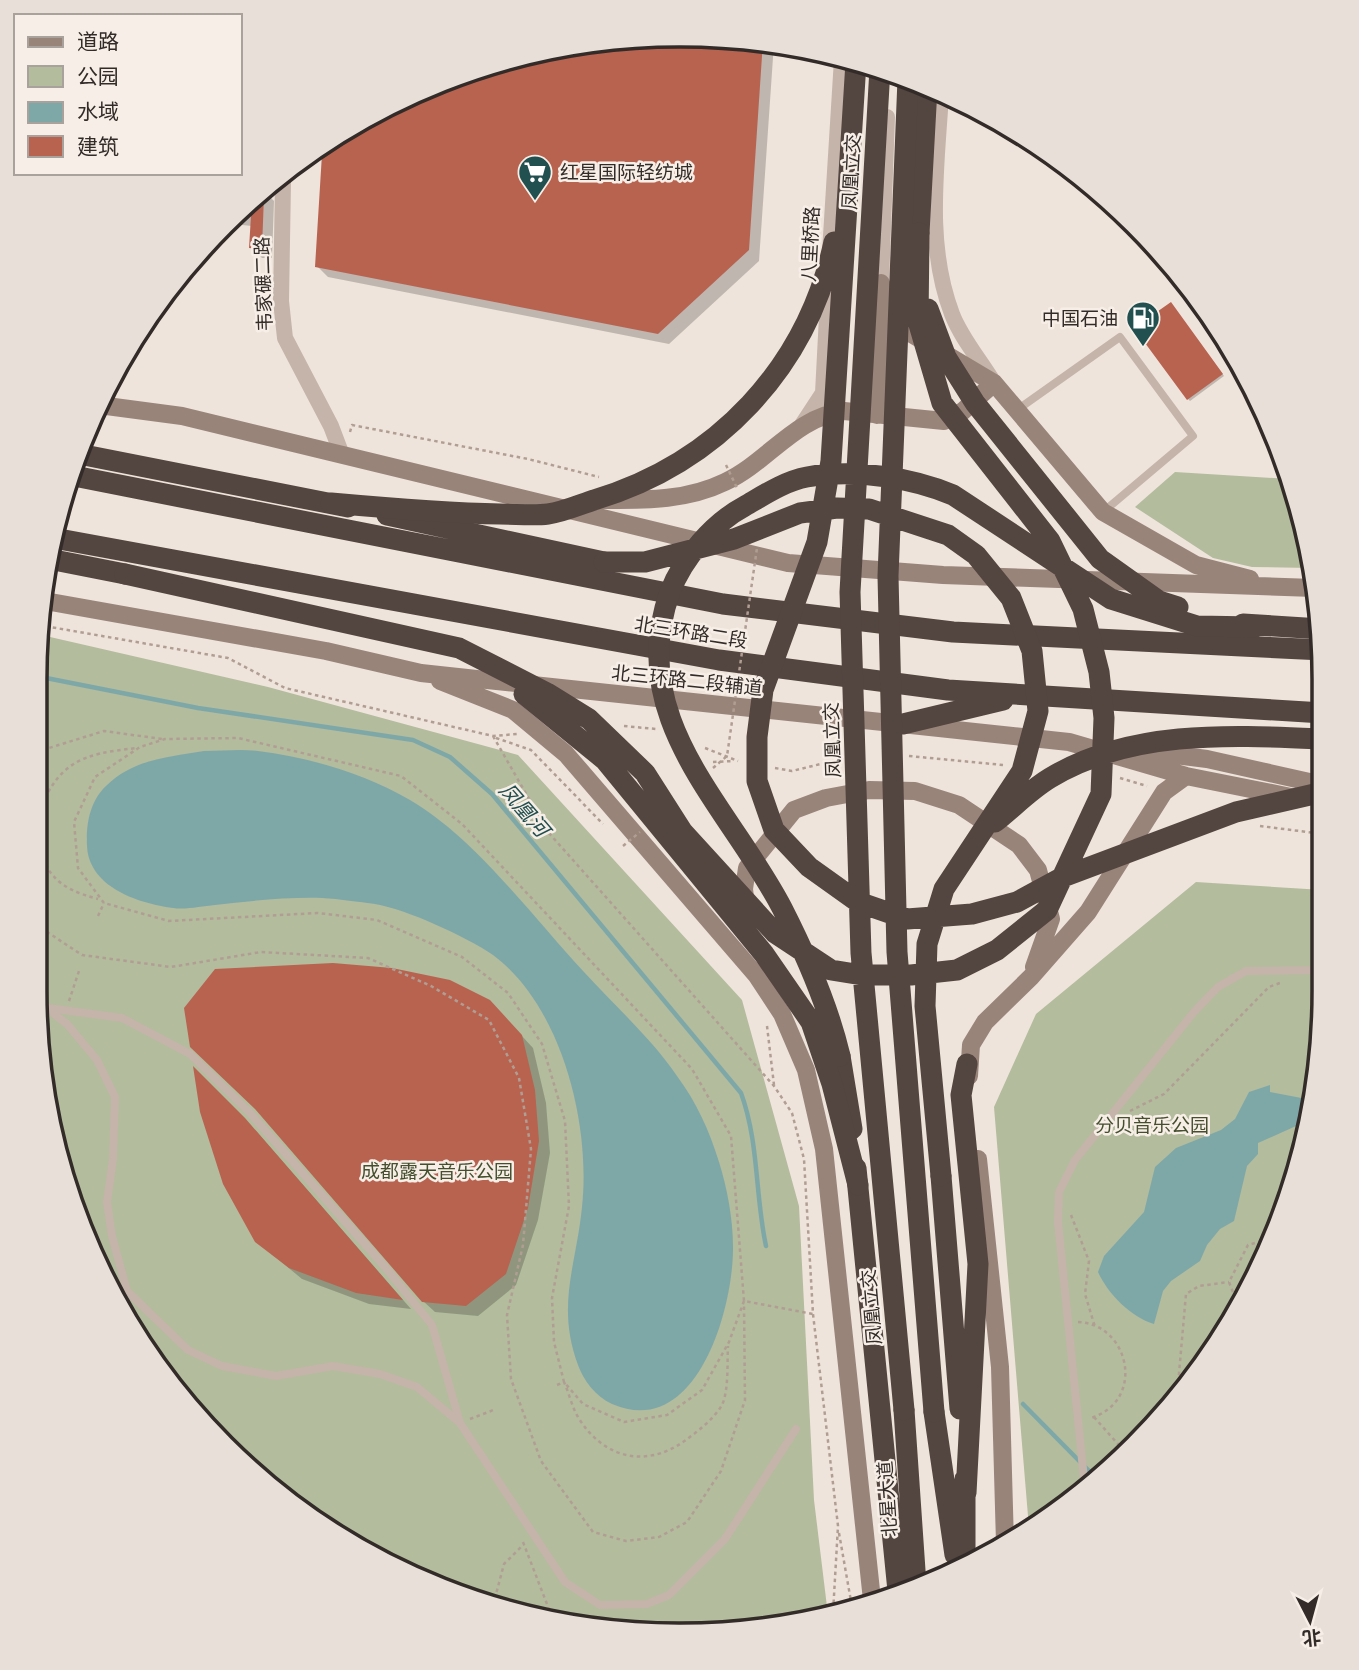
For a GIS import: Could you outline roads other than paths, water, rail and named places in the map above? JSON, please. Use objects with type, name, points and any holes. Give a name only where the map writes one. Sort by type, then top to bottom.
[{"type":"highway","points":[[855,73],[831,461],[817,542],[763,690],[757,737],[757,781],[774,830],[809,867],[858,902],[907,919],[972,914],[1017,902],[1063,877],[1236,812],[1312,795]]},
{"type":"highway","name":"凤凰立交","points":[[879,80],[850,592],[861,953],[904,1410]]},
{"type":"highway","points":[[908,90],[888,590],[897,953],[934,1412],[955,1560]]},
{"type":"highway","points":[[58,561],[459,648],[547,693],[589,719],[645,773],[682,831],[775,933],[831,970],[862,975],[911,975],[957,970],[997,950],[1047,910],[1063,877],[1101,794],[1104,718],[1099,672],[1083,609],[1050,541],[942,403],[918,321],[919,233],[927,98]]},
{"type":"highway","points":[[331,503],[465,513],[548,514],[624,491],[686,457],[732,424],[773,380],[806,324],[827,274],[849,171]]},
{"type":"highway","points":[[919,233],[929,315],[946,356],[975,402],[1100,559],[1159,601],[1255,627]]},
{"type":"highway","points":[[88,456],[331,503],[604,562],[645,562],[734,539],[800,513],[837,508],[869,509],[948,535],[976,555],[1012,598],[1032,651],[1038,711],[1022,771],[944,889],[927,944],[925,1006],[966,1493]]},
{"type":"highway","name":"北三环路二段","points":[[81,476],[723,604],[953,632],[1311,649]]},
{"type":"highway","points":[[897,1584],[853,1139],[832,1023],[781,906],[725,821],[686,755],[668,715],[658,667],[660,619],[676,577],[709,532],[735,511],[774,489],[806,477],[871,476],[931,486],[953,495],[1111,599],[1197,626],[1309,629]]},
{"type":"highway","name":"北三环路二段","points":[[63,540],[719,660],[948,690],[1312,712]]},
{"type":"highway","points":[[459,648],[559,719],[605,760],[764,954],[811,1022],[832,1084],[858,1185]]},
{"type":"highway","points":[[903,724],[1023,694]]},
{"type":"highway","points":[[977,836],[1050,778],[1103,755],[1189,736],[1312,739]]},
{"type":"highway","points":[[965,1555],[978,1264],[961,1095],[967,1064]]},
{"type":"highway","name":"北星大道","points":[[904,1410],[915,1577]]},
{"type":"main road","points":[[877,415],[881,283]]},
{"type":"main road","points":[[881,283],[884,300],[892,317],[910,333],[994,383],[1103,512],[1196,565],[1283,587]]},
{"type":"main road","points":[[531,500],[669,500],[724,483],[802,425],[828,413],[844,411],[944,421],[963,411],[994,383]]},
{"type":"main road","points":[[112,400],[788,563],[943,575],[1305,588]]},
{"type":"main road","points":[[109,406],[181,416]]},
{"type":"main road","name":"北三环路二段辅道","points":[[52,602],[326,651],[421,673],[1069,742],[1186,776],[1258,793],[1312,800]]},
{"type":"main road","points":[[421,673],[513,710],[566,754],[757,976],[782,1014],[806,1070],[824,1149],[871,1593]]},
{"type":"main road","points":[[1069,742],[1207,759],[1312,783]]},
{"type":"main road","points":[[1005,1533],[1000,1367],[967,1064],[971,1045],[985,1021],[1031,976],[1087,912],[1164,792],[1186,776]]},
{"type":"main road","points":[[757,976],[744,889],[747,869],[794,810],[826,798],[869,790],[915,790],[959,805],[1019,845],[1038,870],[1051,919],[1031,976]]},
{"type":"street","name":"八里桥路","points":[[802,425],[817,407],[823,393],[841,69]]},
{"type":"street","points":[[881,283],[889,83]]},
{"type":"street","points":[[940,104],[934,211],[939,268],[953,315],[994,383]]},
{"type":"street","name":"韦家碾二路","points":[[283,188],[281,301],[285,338],[331,426],[342,455]]},
{"type":"lane","points":[[1017,410],[1120,337],[1193,436],[1103,512]]},
{"type":"lane","points":[[1084,1476],[1058,1222],[1059,1192],[1074,1160],[1194,1012],[1218,987],[1246,971],[1312,970]]},
{"type":"lane","points":[[48,1008],[122,1018],[190,1054],[250,1113],[386,1267],[432,1325],[460,1423]]},
{"type":"lane","points":[[48,1010],[66,1024],[97,1060],[115,1097],[113,1159],[107,1202],[112,1236],[127,1292],[188,1350],[222,1366],[276,1376],[333,1366],[380,1374],[416,1387],[460,1423],[565,1582],[600,1605],[647,1604],[669,1595],[724,1539],[796,1429]]},
{"type":"water","points":[[204,751],[258,751],[317,762],[374,782],[434,816],[502,879],[644,1035],[677,1076],[707,1128],[715,1150],[729,1203],[733,1246],[732,1272],[718,1333],[705,1362],[688,1386],[667,1404],[642,1410],[612,1404],[591,1388],[578,1365],[568,1323],[568,1304],[582,1207],[582,1140],[567,1069],[554,1036],[537,1004],[517,977],[493,955],[468,940],[388,907],[309,898],[173,908],[130,897],[105,882],[96,871],[89,859],[87,829],[96,799],[106,786],[140,765]]},
{"type":"water","points":[[1270,1085],[1270,1092],[1302,1098],[1297,1128],[1258,1143],[1258,1154],[1247,1166],[1234,1221],[1220,1229],[1207,1245],[1200,1261],[1171,1281],[1163,1291],[1154,1324],[1145,1321],[1114,1296],[1102,1280],[1098,1272],[1104,1256],[1144,1212],[1155,1167],[1176,1148],[1221,1130],[1235,1119],[1249,1092]]},
{"type":"waterway","name":"凤凰河","points":[[47,678],[198,708],[413,740],[450,757],[492,794],[741,1093],[751,1130],[766,1246]]},
{"type":"waterway","name":"凤凰河","points":[[1023,1404],[1089,1471]]},
{"type":"place","name":"红星国际轻纺城","points":[[535,202]]},
{"type":"place","name":"中国石油","points":[[1143,348]]},
{"type":"park label","name":"分贝音乐公园","points":[[1152,1125]]},
{"type":"park label","name":"成都露天音乐公园","points":[[437,1171]]}]
